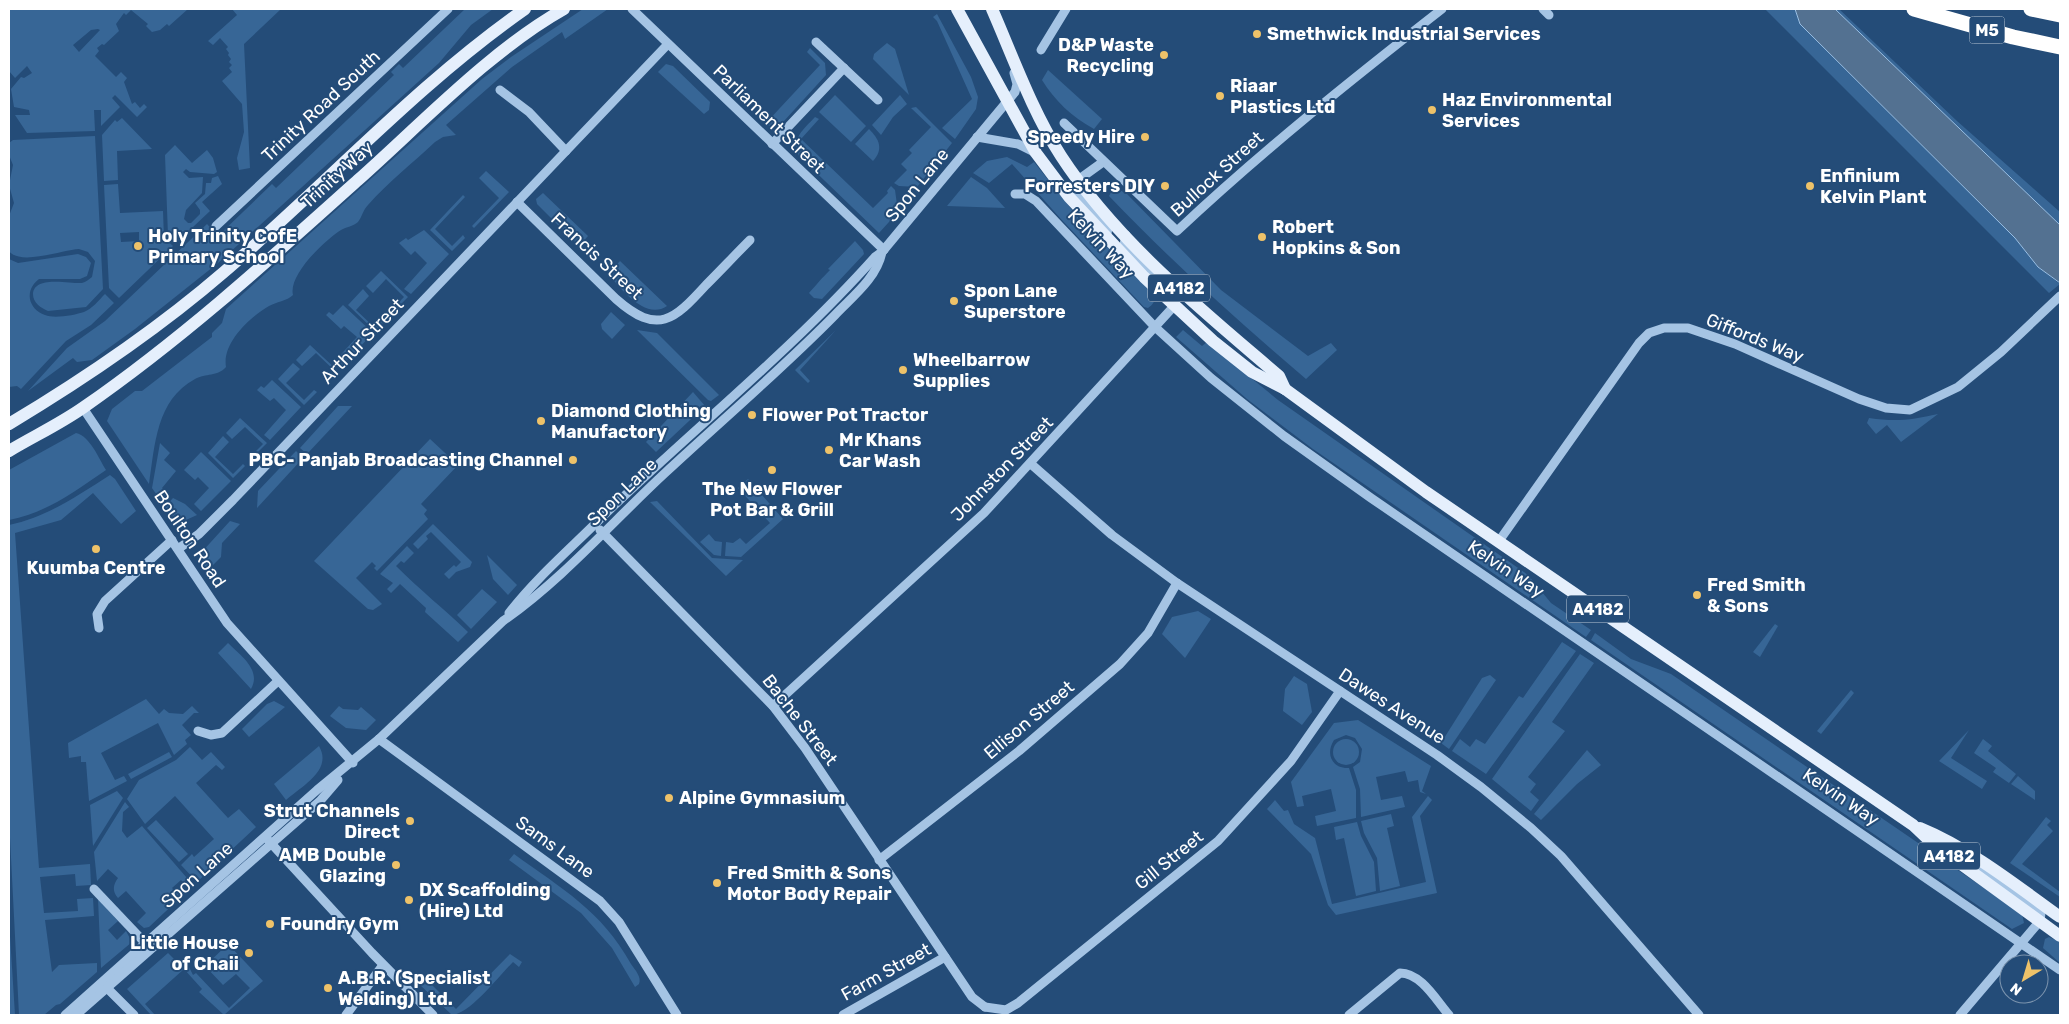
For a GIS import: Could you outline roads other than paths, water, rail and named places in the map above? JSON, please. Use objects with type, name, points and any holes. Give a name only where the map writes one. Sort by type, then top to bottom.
[{"type":"highway","name":"M5","points":[[1914,9],[2004,34],[2060,47]]},
{"type":"highway","points":[[2031,9],[2060,15]]},
{"type":"main road","name":"Trinity Way","points":[[9,423],[62,391],[155,327],[217,278],[438,76],[486,36],[525,9]]},
{"type":"main road","name":"Trinity Way","points":[[10,450],[82,408],[162,349],[239,287],[459,88],[508,48],[564,9]]},
{"type":"main road","name":"Kelvin Way","points":[[957,9],[1036,153],[1069,196],[1106,238],[1212,340],[1252,372],[1285,389],[1361,446],[1913,825],[1932,843],[2060,936]]},
{"type":"main road","name":"Kelvin Way","points":[[992,9],[1040,118],[1060,155],[1078,180],[1126,235],[1196,304],[1279,376],[1285,389]]},
{"type":"main road","name":"Kelvin Way","points":[[1913,825],[1936,835],[1975,859],[2060,917]]},
{"type":"street","name":"Trinity Road South","points":[[216,226],[448,9]]},
{"type":"street","name":"Parliament Street","points":[[632,9],[883,252]]},
{"type":"street","name":"Spon Lane","points":[[503,621],[523,594],[595,524],[658,463],[807,329],[875,257],[883,252],[1015,92],[1017,84],[986,9]]},
{"type":"street","points":[[1041,50],[1066,9]]},
{"type":"street","name":"Bullock Street","points":[[1103,162],[1176,231],[1228,183],[1367,68],[1442,9]]},
{"type":"street","points":[[816,42],[878,100]]},
{"type":"street","name":"Arthur Street","points":[[178,549],[199,534],[233,500],[668,44]]},
{"type":"street","points":[[772,144],[844,68]]},
{"type":"street","points":[[500,90],[529,112],[566,151]]},
{"type":"street","points":[[1064,123],[1103,162],[1078,180],[1075,190],[1108,228],[1106,238]]},
{"type":"street","points":[[976,137],[1018,144],[1036,153]]},
{"type":"street","name":"Kelvin Way","points":[[1015,194],[1025,194],[1036,201],[1155,327],[1211,378],[1284,436],[1371,498],[2060,970]]},
{"type":"street","name":"Francis Street","points":[[517,202],[633,314],[655,319],[674,316],[750,240]]},
{"type":"street","points":[[1126,235],[1124,245],[1176,296],[1175,305]]},
{"type":"street","name":"Spon Lane","points":[[65,1015],[104,985],[268,840],[320,801],[353,763],[503,621],[531,601],[812,338],[866,284],[881,261],[883,252]]},
{"type":"street","name":"Giffords Way","points":[[1499,541],[1639,343],[1650,333],[1664,328],[1688,328],[1735,344],[1859,399],[1886,408],[1910,410],[1958,387],[2001,352],[2043,310],[2060,296]]},
{"type":"street","name":"Johnston Street","points":[[773,706],[984,513],[1175,305]]},
{"type":"street","name":"Boulton Road","points":[[82,408],[227,623],[353,763]]},
{"type":"street","name":"Dawes Avenue","points":[[1031,464],[1112,536],[1177,583],[1449,763],[1531,828],[1561,856],[1699,1015]]},
{"type":"street","name":"Bache Street","points":[[595,524],[773,706],[805,748],[983,1011]]},
{"type":"street","points":[[99,628],[98,614],[105,601],[172,540]]},
{"type":"street","name":"Ellison Street","points":[[879,860],[1020,751],[1120,664],[1148,633],[1177,583]]},
{"type":"street","points":[[198,731],[211,735],[222,733],[278,681]]},
{"type":"street","name":"Gill Street","points":[[983,1011],[1006,1010],[1018,1004],[1218,841],[1286,767],[1340,691]]},
{"type":"street","name":"Sams Lane","points":[[379,739],[600,901],[619,922],[677,1015]]},
{"type":"street","points":[[268,840],[432,1015]]},
{"type":"street","points":[[1960,1015],[2040,922],[2041,913],[1980,870],[1975,859]]},
{"type":"street","points":[[94,889],[148,946]]},
{"type":"street","name":"Farm Street","points":[[843,1015],[945,957]]},
{"type":"street","points":[[346,1015],[383,964]]},
{"type":"street","points":[[1349,1015],[1400,973],[1409,973],[1416,977],[1449,1015]]},
{"type":"street","name":"Spon Lane","points":[[76,1015],[104,985]]},
{"type":"street","points":[[104,985],[134,1015]]},
{"type":"place","name":"Smethwick Industrial Services","points":[[1257,34]]},
{"type":"place","name":"D&P Waste Recycling","points":[[1164,55]]},
{"type":"place","name":"Riaar Plastics Ltd","points":[[1220,96]]},
{"type":"place","name":"Haz Environmental Services","points":[[1432,110]]},
{"type":"place","name":"Speedy Hire","points":[[1145,137]]},
{"type":"place","name":"Forresters DIY","points":[[1165,186]]},
{"type":"place","name":"Enfinium Kelvin Plant","points":[[1810,186]]},
{"type":"place","name":"Robert Hopkins & Son","points":[[1262,237]]},
{"type":"place","name":"Holy Trinity CofE Primary School","points":[[138,246]]},
{"type":"place","name":"Spon Lane Superstore","points":[[954,301]]},
{"type":"place","name":"Wheelbarrow Supplies","points":[[903,370]]},
{"type":"place","name":"Flower Pot Tractor","points":[[752,415]]},
{"type":"place","name":"Diamond Clothing Manufactory","points":[[541,421]]},
{"type":"place","name":"Mr Khans Car Wash","points":[[829,450]]},
{"type":"place","name":"PBC- Panjab Broadcasting Channel","points":[[573,460]]},
{"type":"place","name":"The New Flower Pot Bar & Grill","points":[[772,470]]},
{"type":"place","name":"Kuumba Centre","points":[[96,549]]},
{"type":"place","name":"Fred Smith & Sons","points":[[1697,595]]},
{"type":"place","name":"Alpine Gymnasium","points":[[669,798]]},
{"type":"place","name":"Strut Channels Direct","points":[[410,821]]},
{"type":"place","name":"AMB Double Glazing","points":[[396,865]]},
{"type":"place","name":"Fred Smith & Sons Motor Body Repair","points":[[717,883]]},
{"type":"place","name":"DX Scaffolding (Hire) Ltd","points":[[409,900]]},
{"type":"place","name":"Foundry Gym","points":[[270,924]]},
{"type":"place","name":"Little House of Chaii","points":[[249,953]]},
{"type":"place","name":"A.B.R. (Specialist Welding) Ltd.","points":[[328,988]]}]
